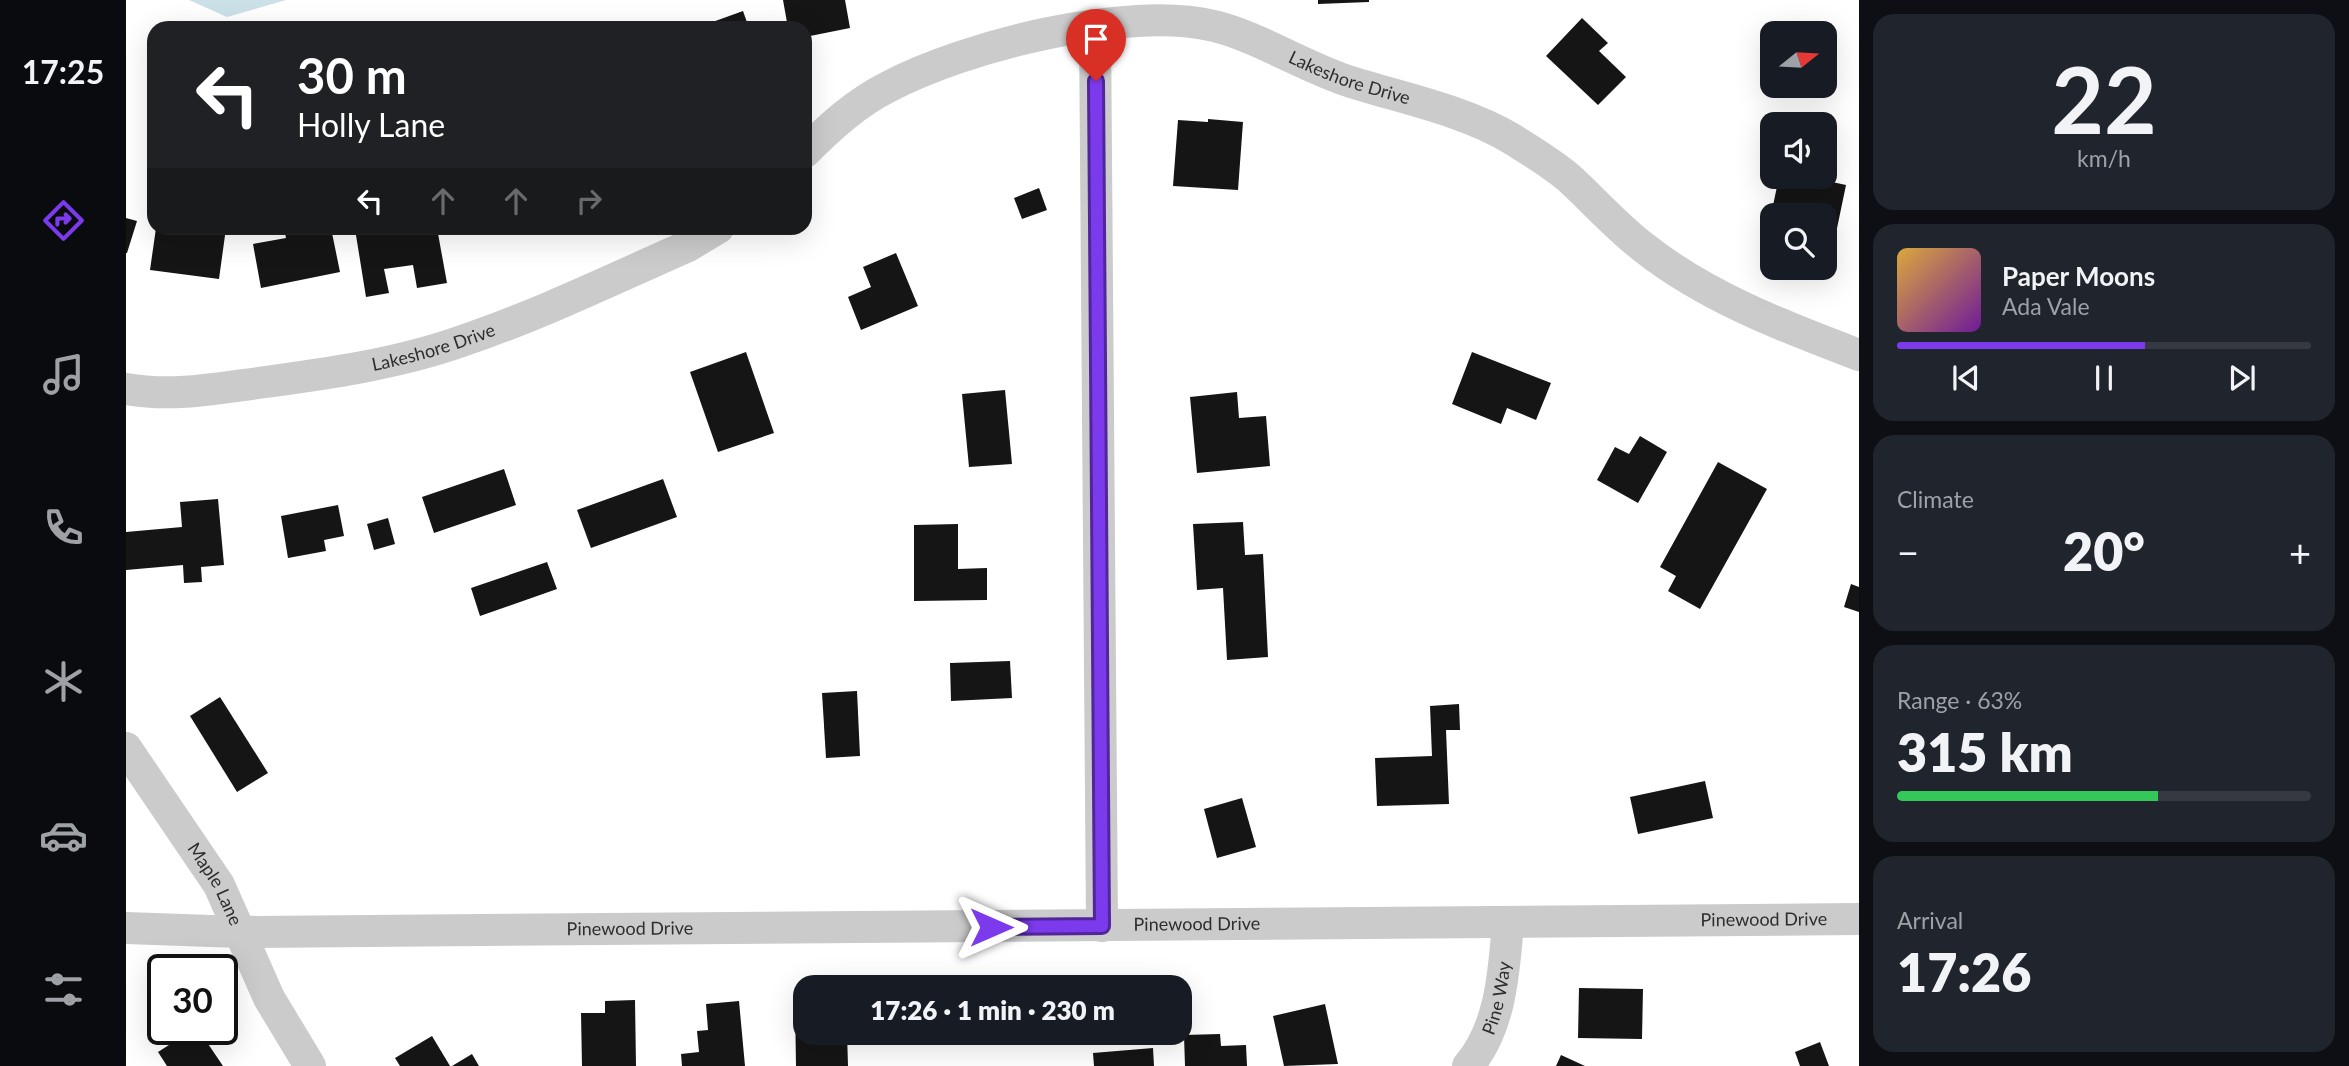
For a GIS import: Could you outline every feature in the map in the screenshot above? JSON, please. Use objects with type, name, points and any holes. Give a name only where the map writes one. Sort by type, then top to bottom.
[{"type":"street","name":"Lakeshore Drive","points":[[812,145],[835,121],[885,88],[925,69],[1016,41],[1095,27],[1159,20],[1215,26],[1346,81],[1444,110],[1509,137],[1569,178],[1603,214],[1645,249],[1702,285],[1790,329],[1859,355]]},
{"type":"street","points":[[1095,27],[1102,926]]},
{"type":"street","name":"Lakeshore Drive","points":[[126,389],[155,394],[195,392],[300,378],[373,365],[460,342],[688,246],[706,235]]},
{"type":"street","name":"Maple Lane","points":[[126,748],[219,885],[283,1027],[310,1066]]},
{"type":"street","name":"Pinewood Drive","points":[[126,928],[239,932],[1859,919]]},
{"type":"street","name":"Pine Way","points":[[1468,1066],[1489,1028],[1503,985],[1508,923]]},
{"type":"shaded area","points":[[189,0],[286,0],[227,17]]},
{"type":"building","points":[[783,0],[845,0],[850,28],[812,36],[812,21],[787,21]]},
{"type":"building","points":[[1318,0],[1369,0],[1369,2],[1318,4]]},
{"type":"building","points":[[743,11],[747,21],[715,21]]},
{"type":"building","points":[[1582,18],[1608,43],[1599,51],[1626,77],[1598,105],[1546,56]]},
{"type":"building","points":[[1208,119],[1243,122],[1238,190],[1173,186],[1178,120],[1208,122]]},
{"type":"building","points":[[1837,183],[1846,185],[1837,228],[1837,203],[1774,203],[1776,189],[1837,189]]},
{"type":"building","points":[[1039,188],[1047,210],[1022,219],[1014,198]]},
{"type":"building","points":[[126,218],[137,221],[127,253],[126,253]]},
{"type":"building","points":[[155,235],[225,235],[219,279],[150,270]]},
{"type":"building","points":[[285,235],[332,235],[340,272],[261,288],[253,244],[286,238]]},
{"type":"building","points":[[356,235],[438,235],[447,283],[417,288],[413,265],[384,269],[389,293],[366,297]]},
{"type":"building","points":[[896,253],[918,306],[861,330],[848,297],[871,287],[863,267]]},
{"type":"building","points":[[746,352],[774,433],[718,452],[690,372]]},
{"type":"building","points":[[1472,352],[1551,383],[1536,420],[1507,408],[1501,424],[1452,404]]},
{"type":"building","points":[[1005,390],[1012,464],[969,467],[962,394]]},
{"type":"building","points":[[1237,392],[1239,418],[1266,416],[1270,466],[1197,473],[1190,397]]},
{"type":"building","points":[[1640,436],[1667,452],[1638,503],[1597,480],[1615,447],[1629,454]]},
{"type":"building","points":[[1718,462],[1767,489],[1700,609],[1668,591],[1676,576],[1660,567]]},
{"type":"building","points":[[504,469],[516,505],[434,533],[422,497]]},
{"type":"building","points":[[663,479],[677,517],[591,548],[577,510]]},
{"type":"building","points":[[218,499],[224,565],[201,567],[202,582],[184,583],[183,565],[126,570],[126,532],[182,527],[180,502]]},
{"type":"building","points":[[338,505],[344,536],[324,540],[326,551],[288,558],[281,516]]},
{"type":"building","points":[[388,518],[395,544],[374,550],[367,524]]},
{"type":"building","points":[[1243,522],[1245,555],[1263,554],[1268,657],[1227,660],[1223,588],[1197,590],[1193,524]]},
{"type":"building","points":[[958,524],[958,569],[987,568],[987,600],[914,601],[914,525]]},
{"type":"building","points":[[547,562],[557,589],[480,616],[471,588]]},
{"type":"building","points":[[1851,584],[1859,587],[1859,612],[1844,607]]},
{"type":"building","points":[[1010,661],[1012,698],[951,701],[950,663]]},
{"type":"building","points":[[857,691],[860,756],[826,758],[822,693]]},
{"type":"building","points":[[220,697],[268,773],[237,792],[190,716]]},
{"type":"building","points":[[1459,704],[1460,730],[1446,730],[1449,804],[1377,806],[1375,758],[1432,756],[1430,706]]},
{"type":"building","points":[[1705,781],[1713,818],[1638,834],[1630,797]]},
{"type":"building","points":[[1242,798],[1256,847],[1217,858],[1204,809]]},
{"type":"building","points":[[1579,988],[1643,989],[1642,1039],[1578,1038]]},
{"type":"building","points":[[635,1000],[636,1066],[582,1066],[581,1013],[605,1013],[605,1001]]},
{"type":"building","points":[[739,1001],[745,1066],[682,1066],[681,1054],[699,1052],[697,1031],[708,1030],[706,1004]]},
{"type":"building","points":[[1325,1004],[1338,1064],[1284,1066],[1273,1016]]},
{"type":"building","points":[[1220,1034],[1221,1046],[1246,1045],[1247,1066],[1185,1066],[1184,1045],[1192,1045],[1192,1035]]},
{"type":"building","points":[[432,1036],[450,1066],[400,1066],[395,1058]]},
{"type":"building","points":[[1820,1042],[1829,1066],[1800,1066],[1795,1052]]},
{"type":"building","points":[[169,1045],[209,1045],[223,1066],[167,1066],[158,1052]]},
{"type":"building","points":[[796,1045],[847,1045],[848,1066],[796,1066]]},
{"type":"building","points":[[1153,1048],[1154,1066],[1094,1066],[1093,1053]]},
{"type":"building","points":[[472,1054],[479,1066],[452,1066]]},
{"type":"building","points":[[1561,1055],[1585,1066],[1556,1066]]},
{"type":"route","points":[[991,927],[1102,926],[1096,81]]}]
